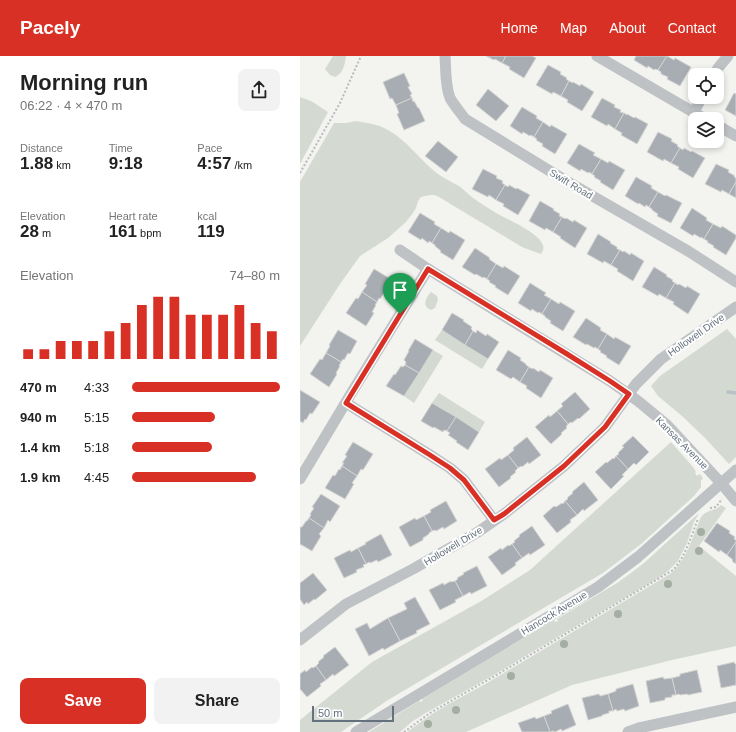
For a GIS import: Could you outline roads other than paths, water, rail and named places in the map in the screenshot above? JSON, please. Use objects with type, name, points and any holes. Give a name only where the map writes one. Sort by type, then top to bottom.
[{"type":"street","name":"Swift Road","points":[[445,56],[446,81],[450,98],[465,119],[563,179],[688,251],[736,282]]},
{"type":"street","points":[[597,56],[694,112],[698,104]]},
{"type":"street","points":[[718,68],[728,56]]},
{"type":"street","points":[[724,129],[736,136]]},
{"type":"street","name":"Kansas Avenue","points":[[400,250],[629,394],[667,425],[736,500]]},
{"type":"street","points":[[300,479],[428,269]]},
{"type":"street","name":"Hollowell Drive","points":[[300,640],[346,604],[413,569],[478,532],[504,514],[564,466],[605,427],[629,394],[647,373],[661,360],[687,340],[736,307]]},
{"type":"street","points":[[346,403],[450,468],[464,480],[494,520]]},
{"type":"street","name":"Hancock Avenue","points":[[356,732],[598,587],[725,487],[736,470]]},
{"type":"street","points":[[628,732],[639,728],[736,707]]},
{"type":"waterway","points":[[728,392],[736,393]]}]
